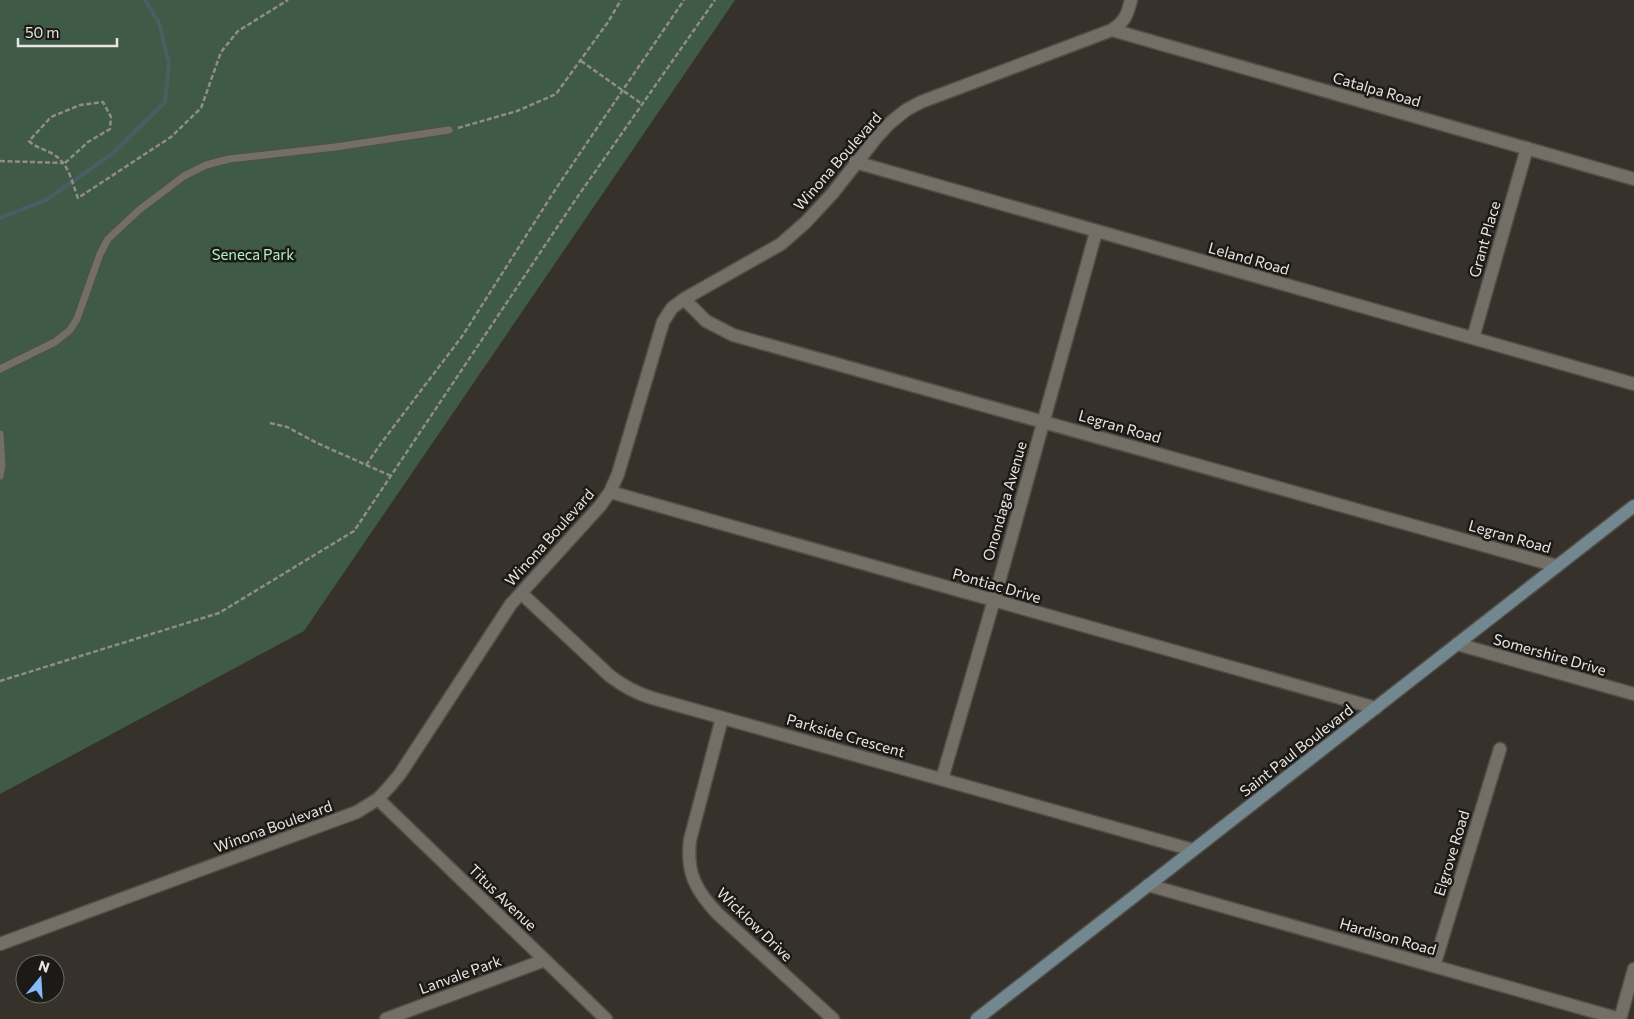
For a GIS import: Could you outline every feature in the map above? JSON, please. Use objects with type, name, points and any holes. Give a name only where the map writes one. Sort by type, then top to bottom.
[{"type":"main road","name":"Saint Paul Boulevard","points":[[977,1019],[1634,506]]},
{"type":"street","name":"Winona Boulevard","points":[[0,944],[357,812],[378,799],[400,774],[511,604],[600,506],[610,492],[618,474],[663,322],[672,308],[684,299],[781,244],[806,222],[832,194],[855,162],[890,123],[906,110],[922,102],[1112,30],[1127,16],[1131,0]]},
{"type":"street","name":"Catalpa Road","points":[[1112,30],[1634,179]]},
{"type":"street","name":"Grant Place","points":[[1474,338],[1527,148]]},
{"type":"street","name":"Leland Road","points":[[855,162],[1634,384]]},
{"type":"street","name":"Onondaga Avenue","points":[[942,779],[994,600],[1096,232]]},
{"type":"street","name":"Legran Road","points":[[684,299],[706,321],[733,334],[1557,566]]},
{"type":"street","name":"Pontiac Drive","points":[[610,492],[1376,708]]},
{"type":"street","name":"Parkside Crescent","points":[[521,593],[610,676],[623,685],[652,698],[1193,850]]},
{"type":"street","name":"Somershire Drive","points":[[1457,644],[1634,694]]},
{"type":"street","name":"Wicklow Drive","points":[[722,718],[690,840],[688,857],[691,873],[705,901],[833,1019]]},
{"type":"street","name":"Elgrove Road","points":[[1434,966],[1500,749]]},
{"type":"street","name":"Titus Avenue","points":[[378,799],[606,1019]]},
{"type":"street","name":"Hardison Road","points":[[1148,885],[1620,1019]]},
{"type":"street","name":"Lanvale Park","points":[[386,1019],[545,960]]},
{"type":"street","points":[[1620,1019],[1634,969]]},
{"type":"lane","points":[[0,369],[55,342],[70,330],[77,319],[100,254],[108,239],[138,210],[184,176],[206,165],[229,159],[335,147],[449,130]]},
{"type":"lane","points":[[0,434],[2,465],[0,476]]},
{"type":"path","points":[[0,161],[65,163],[88,142],[110,129],[111,117],[103,102],[80,105],[51,117],[29,141],[34,146],[55,155],[65,163],[78,198],[171,137],[202,108],[221,52],[238,31],[288,0]]},
{"type":"path","points":[[449,130],[517,110],[556,94],[622,0]]},
{"type":"path","points":[[366,466],[463,335],[557,187],[684,0]]},
{"type":"path","points":[[0,681],[9,676],[219,612],[354,531],[576,199],[715,0]]},
{"type":"path","points":[[581,61],[642,104]]},
{"type":"path","points":[[270,423],[287,427],[390,476]]},
{"type":"green space","name":"Seneca Park","points":[[0,0],[735,0],[304,631],[0,794]]},
{"type":"waterway","points":[[0,218],[46,200],[112,154],[165,102],[169,64],[159,23],[145,0]]}]
